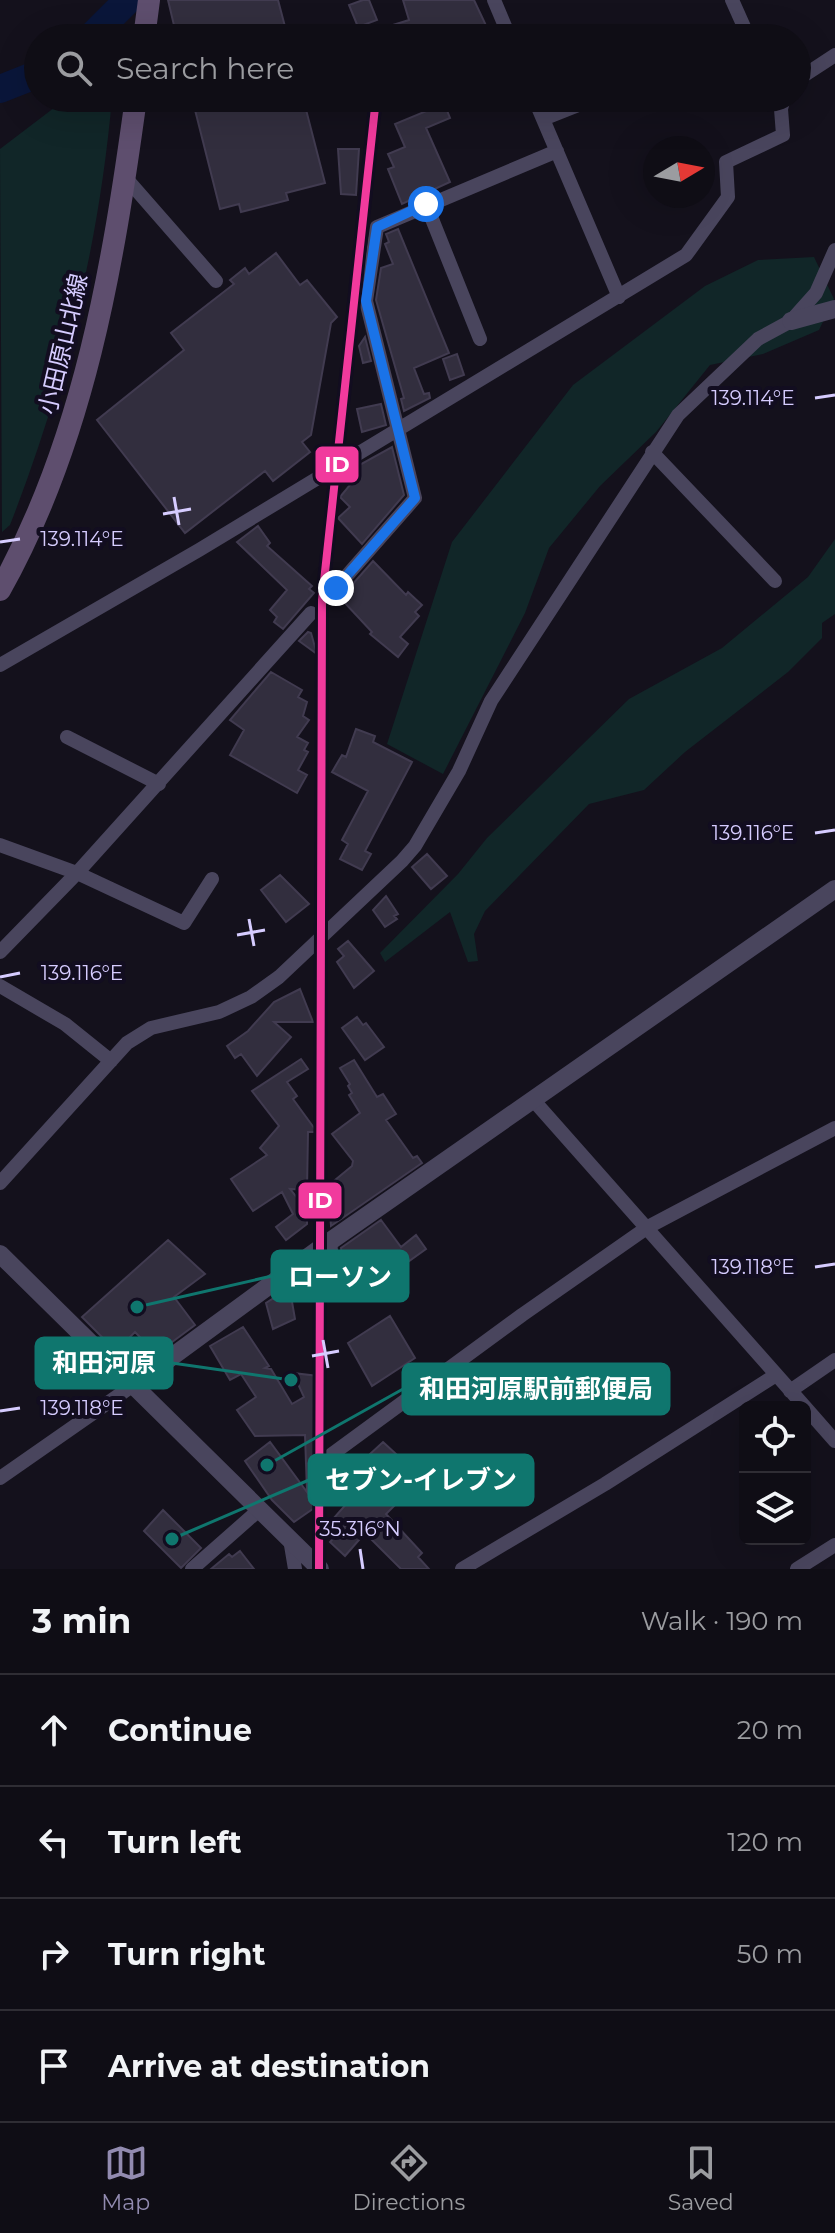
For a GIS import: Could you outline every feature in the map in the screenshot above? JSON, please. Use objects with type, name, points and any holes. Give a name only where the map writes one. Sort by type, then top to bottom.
[{"type":"main road","points":[[146,24],[149,0]]},
{"type":"main road","name":"小田原山北線","points":[[0,590],[26,544],[54,477],[82,391],[125,177],[134,112]]},
{"type":"street","points":[[494,0],[504,24]]},
{"type":"street","points":[[732,0],[743,24]]},
{"type":"street","points":[[811,71],[835,55]]},
{"type":"street","points":[[540,112],[619,297]]},
{"type":"street","points":[[543,119],[561,112]]},
{"type":"street","points":[[0,665],[199,550],[686,255],[728,197],[726,162],[783,135],[781,112]]},
{"type":"street","points":[[336,588],[415,498],[366,301],[377,227],[557,151]]},
{"type":"street","points":[[125,177],[216,281]]},
{"type":"street","points":[[426,204],[480,339]]},
{"type":"street","points":[[791,321],[816,293],[835,250]]},
{"type":"street","points":[[0,1183],[139,1033],[219,1012],[251,997],[308,950],[415,846],[459,771],[491,701],[678,415],[758,339],[791,321],[835,309]]},
{"type":"street","points":[[652,452],[775,581]]},
{"type":"street","points":[[0,952],[159,784],[311,613]]},
{"type":"street","points":[[67,737],[159,784]]},
{"type":"street","points":[[0,845],[77,873],[184,923],[212,879]]},
{"type":"street","points":[[0,1478],[835,889]]},
{"type":"street","points":[[0,986],[65,1024],[111,1061]]},
{"type":"street","points":[[535,1102],[799,1401]]},
{"type":"street","points":[[332,1493],[331,1455],[648,1227],[835,1128]]},
{"type":"street","points":[[330,1243],[336,1288]]},
{"type":"street","points":[[0,1254],[320,1569]]},
{"type":"street","points":[[790,1391],[835,1360]]},
{"type":"street","points":[[462,1569],[605,1484],[776,1375]]},
{"type":"street","points":[[811,1414],[835,1441]]},
{"type":"street","points":[[192,1569],[260,1509]]},
{"type":"street","points":[[290,1539],[295,1569]]},
{"type":"street","points":[[797,1569],[835,1545]]},
{"type":"green space","points":[[49,112],[110,112],[88,262],[63,368],[10,525],[2,532],[0,149]]},
{"type":"green space","points":[[814,257],[834,299],[819,330],[763,354],[710,365],[656,432],[600,486],[549,548],[525,613],[443,774],[387,744],[452,542],[573,385],[705,286],[758,260]]},
{"type":"green space","points":[[835,539],[835,614],[822,623],[822,638],[788,672],[685,752],[644,790],[589,804],[485,911],[474,934],[478,961],[468,962],[450,912],[385,962],[380,953],[458,874],[487,838],[629,699],[722,648],[808,577]]},
{"type":"building","points":[[168,0],[278,0],[284,24],[174,24]]},
{"type":"building","points":[[369,0],[377,20],[357,24],[349,5]]},
{"type":"building","points":[[403,0],[474,0],[485,24],[396,24],[409,20]]},
{"type":"building","points":[[196,112],[307,112],[325,183],[286,193],[288,200],[241,212],[239,204],[220,209]]},
{"type":"building","points":[[424,112],[448,112],[450,118],[426,128],[450,182],[402,204],[388,169],[394,167],[388,154],[405,147],[395,124]]},
{"type":"building","points":[[338,149],[359,149],[356,195],[341,194]]},
{"type":"building","points":[[398,229],[449,353],[414,368],[424,394],[429,393],[430,398],[404,411],[401,399],[404,398],[376,300],[381,268],[393,264],[385,244],[389,242],[386,234]]},
{"type":"building","points":[[276,253],[300,285],[307,280],[337,317],[331,323],[311,435],[302,442],[310,452],[273,481],[265,471],[185,533],[97,420],[184,350],[171,333],[234,284],[230,280],[245,268],[249,274]]},
{"type":"building","points":[[365,337],[371,361],[363,363],[359,346]]},
{"type":"building","points":[[457,354],[464,375],[450,380],[443,359]]},
{"type":"building","points":[[381,404],[386,425],[362,432],[357,409]]},
{"type":"building","points":[[392,447],[404,495],[362,544],[338,518],[350,507],[340,497],[350,485],[344,480],[354,468]]},
{"type":"building","points":[[258,526],[270,543],[267,546],[312,586],[309,589],[314,593],[283,629],[274,622],[277,617],[270,610],[287,590],[237,542]]},
{"type":"building","points":[[373,561],[406,595],[408,592],[422,605],[415,612],[419,616],[400,637],[408,644],[398,657],[370,634],[372,632],[343,601],[346,597],[343,595]]},
{"type":"building","points":[[308,632],[311,633],[317,654],[299,641]]},
{"type":"building","points":[[271,672],[302,690],[298,697],[307,702],[303,716],[309,720],[297,737],[308,743],[304,750],[308,752],[298,770],[307,775],[297,793],[230,755],[244,730],[230,720]]},
{"type":"building","points":[[356,729],[375,736],[373,742],[412,762],[365,851],[371,854],[362,870],[340,859],[348,844],[342,840],[368,791],[332,772],[342,755],[346,757]]},
{"type":"building","points":[[427,854],[447,876],[431,889],[412,867]]},
{"type":"building","points":[[280,875],[309,904],[286,922],[261,890]]},
{"type":"building","points":[[386,896],[398,914],[394,916],[397,919],[385,927],[373,910]]},
{"type":"building","points":[[348,941],[374,971],[354,988],[337,962],[344,956],[338,949]]},
{"type":"building","points":[[300,989],[313,1022],[274,1022],[291,1037],[257,1076],[241,1054],[235,1058],[227,1046],[248,1031],[274,1002]]},
{"type":"building","points":[[357,1017],[363,1025],[366,1023],[384,1047],[365,1060],[342,1028]]},
{"type":"building","points":[[301,1059],[308,1069],[287,1082],[297,1096],[293,1099],[317,1132],[308,1132],[307,1190],[290,1189],[307,1210],[307,1224],[286,1240],[276,1227],[293,1214],[282,1192],[253,1211],[231,1179],[267,1155],[260,1148],[279,1126],[252,1091]]},
{"type":"building","points":[[354,1060],[377,1097],[383,1094],[396,1114],[386,1120],[413,1158],[417,1156],[422,1163],[331,1226],[330,1211],[338,1206],[329,1196],[329,1185],[352,1166],[353,1161],[332,1134],[360,1113],[349,1095],[352,1093],[350,1084],[340,1068]]},
{"type":"building","points":[[381,1220],[401,1247],[416,1235],[426,1249],[373,1287],[370,1283],[345,1283],[341,1248]]},
{"type":"building","points":[[168,1240],[205,1274],[174,1297],[195,1325],[156,1354],[135,1332],[116,1351],[82,1317]]},
{"type":"building","points":[[280,1294],[282,1300],[291,1296],[295,1319],[273,1329],[266,1303]]},
{"type":"building","points":[[390,1316],[415,1358],[372,1386],[348,1343]]},
{"type":"building","points":[[243,1327],[269,1366],[265,1368],[271,1369],[292,1404],[304,1397],[293,1373],[318,1376],[318,1495],[309,1495],[317,1506],[294,1522],[272,1500],[245,1461],[270,1442],[307,1492],[305,1435],[255,1436],[237,1410],[256,1397],[241,1374],[230,1380],[210,1346]]},
{"type":"building","points":[[383,1442],[422,1478],[386,1514],[422,1553],[418,1557],[429,1569],[401,1569],[365,1533],[345,1556],[330,1542],[344,1527],[326,1527],[356,1493],[347,1484],[351,1480],[341,1469],[341,1462],[347,1456],[357,1466]]},
{"type":"building","points":[[163,1510],[201,1548],[181,1568],[144,1531]]},
{"type":"building","points":[[240,1551],[254,1569],[211,1569],[229,1554],[232,1557]]},
{"type":"waterway","points":[[104,24],[128,0]]},
{"type":"waterway","points":[[0,89],[24,80]]},
{"type":"transit line","name":"ID","points":[[319,1569],[322,600],[374,112]]},
{"type":"place","name":"ローソン","points":[[137,1307]]},
{"type":"place","name":"和田河原","points":[[291,1380]]},
{"type":"place","name":"和田河原駅前郵便局","points":[[267,1465]]},
{"type":"place","name":"セブン-イレブン","points":[[172,1539]]},
{"type":"route","points":[[336,588],[415,498],[366,301],[377,227],[426,204]]}]
